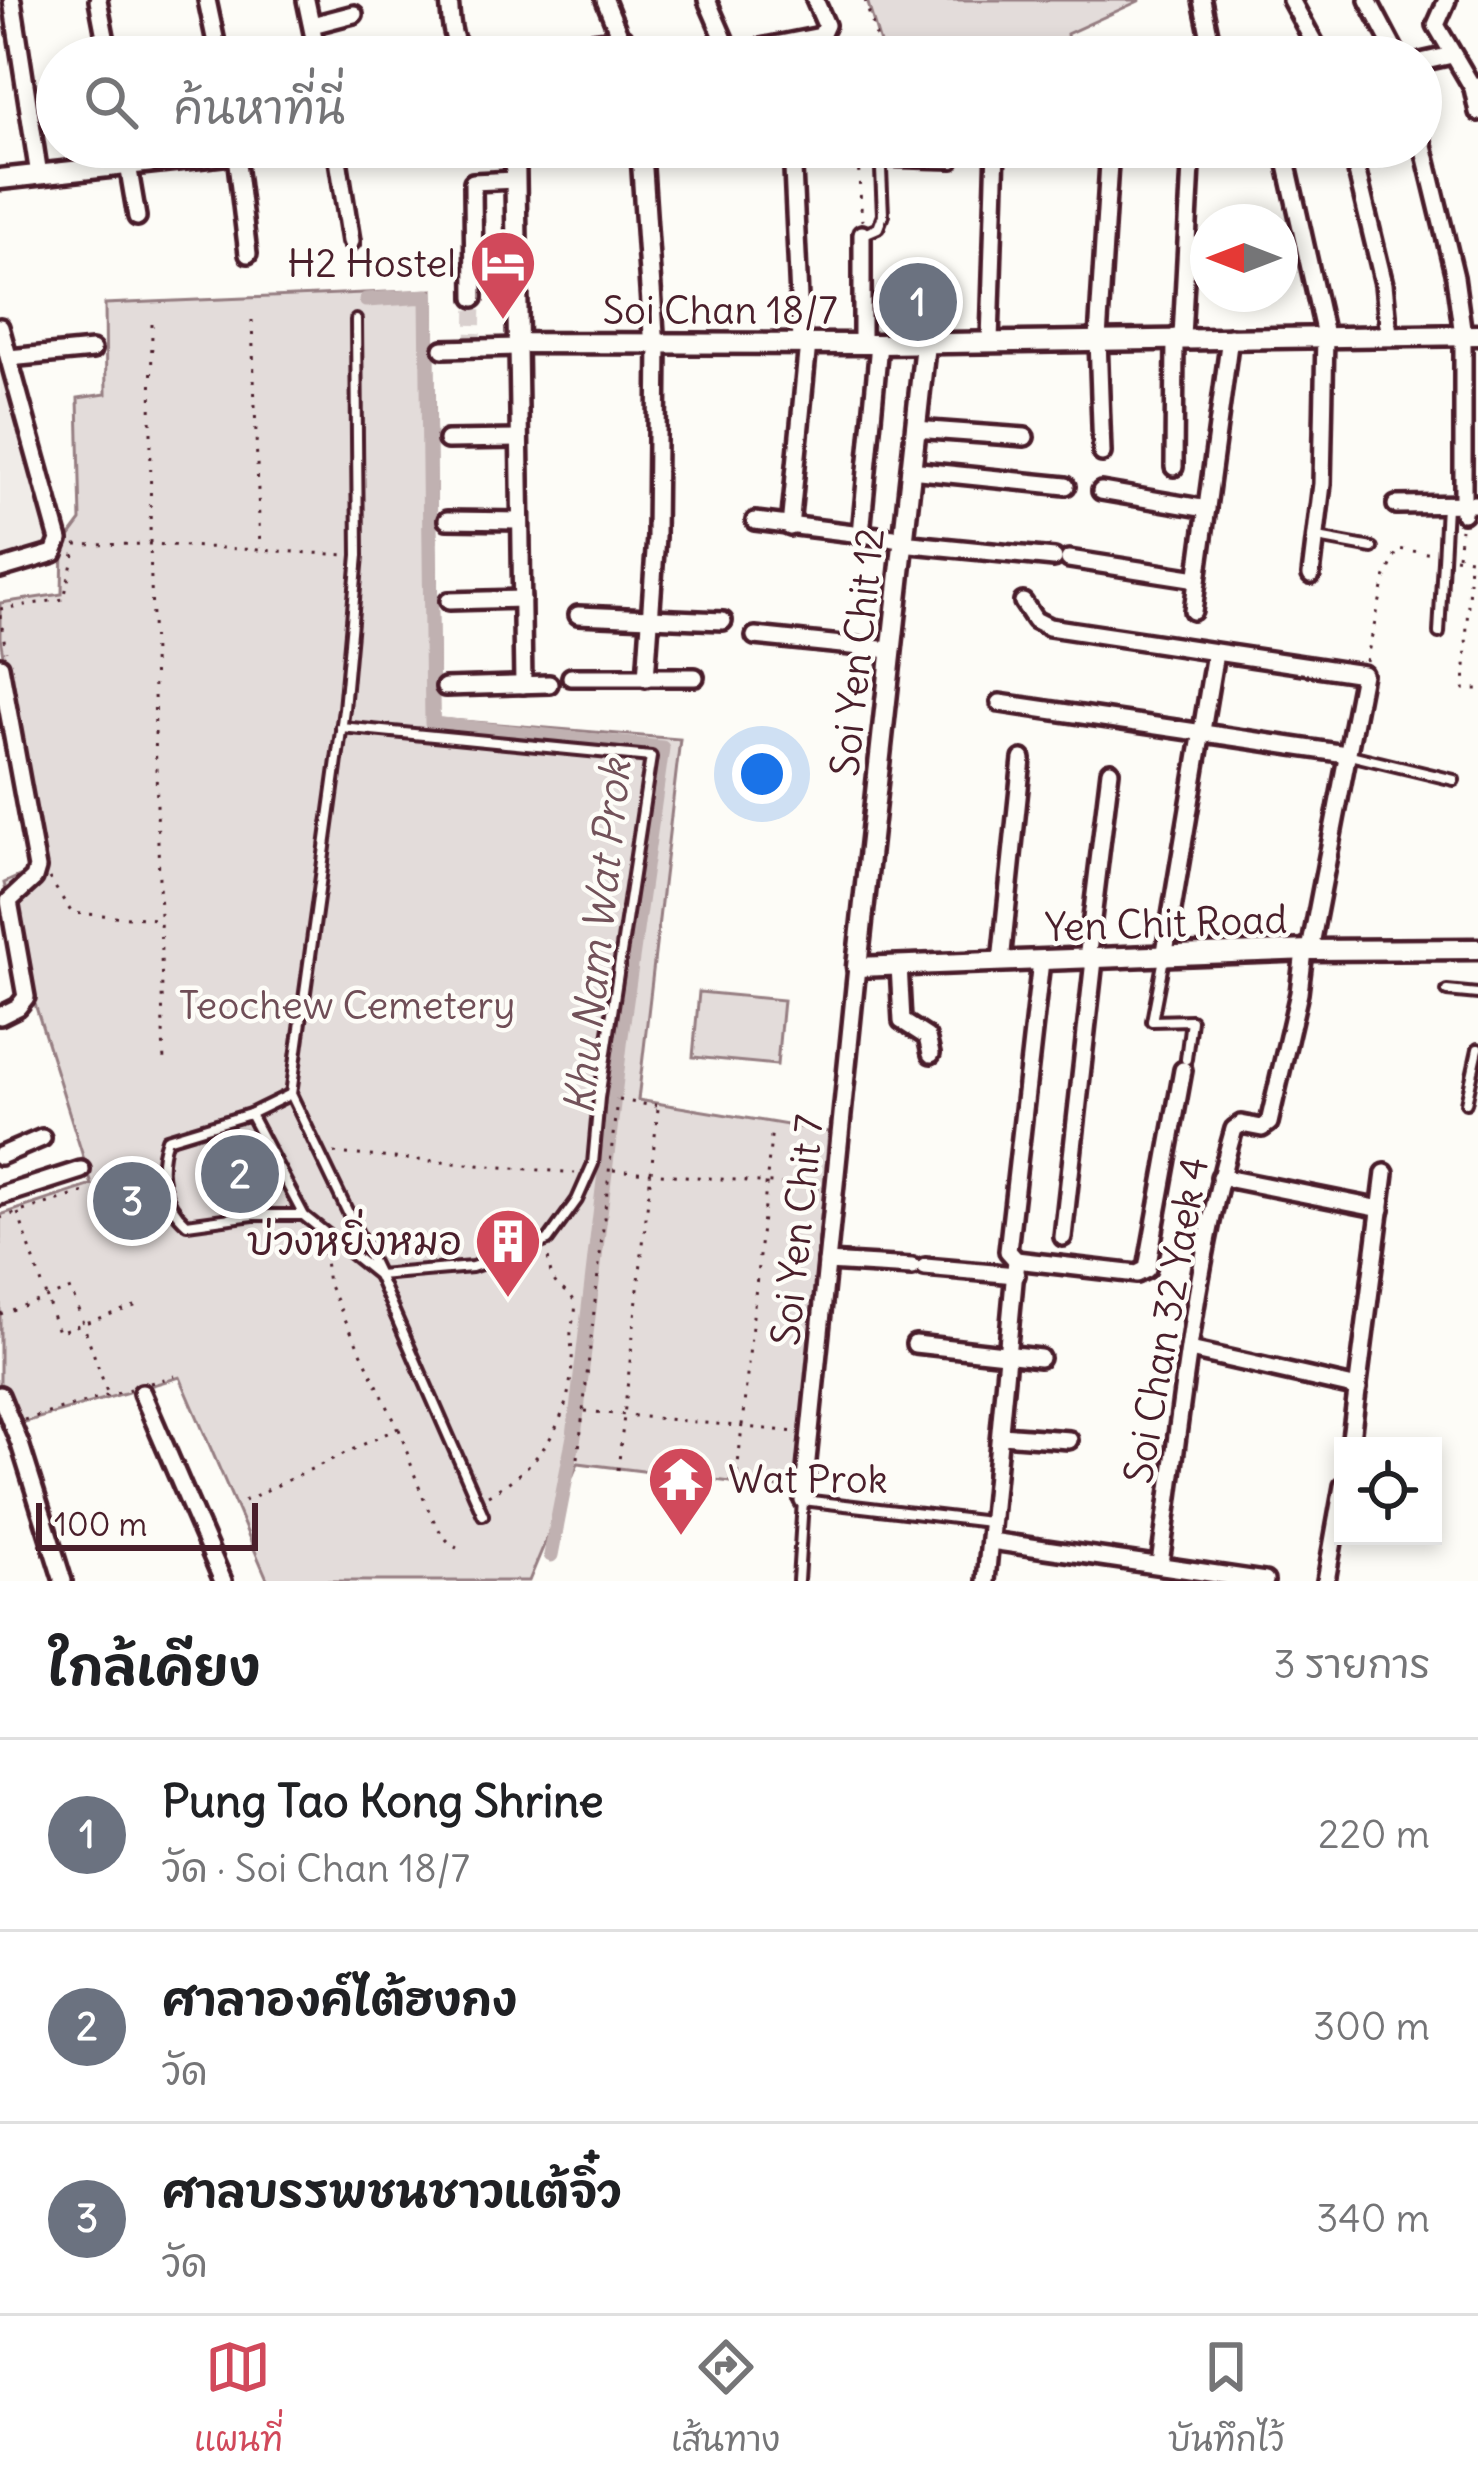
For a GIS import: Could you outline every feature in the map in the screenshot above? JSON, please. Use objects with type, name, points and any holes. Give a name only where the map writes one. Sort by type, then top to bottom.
[{"type":"street","points":[[12,0],[36,156]]},
{"type":"street","points":[[98,0],[105,36]]},
{"type":"street","points":[[207,0],[215,36]]},
{"type":"street","points":[[306,0],[314,36]]},
{"type":"street","points":[[449,0],[455,36]]},
{"type":"street","points":[[605,0],[622,36]]},
{"type":"street","points":[[707,0],[717,36]]},
{"type":"street","points":[[815,0],[826,25],[821,36]]},
{"type":"street","points":[[1202,0],[1209,36]]},
{"type":"street","points":[[1291,0],[1311,36]]},
{"type":"street","points":[[1367,0],[1387,36]]},
{"type":"street","points":[[1442,36],[1436,25],[1447,0]]},
{"type":"street","points":[[312,25],[354,14]]},
{"type":"street","points":[[1442,36],[1475,87],[1478,112]]},
{"type":"street","points":[[1442,57],[1452,55]]},
{"type":"street","points":[[38,168],[39,175]]},
{"type":"street","points":[[0,179],[71,168]]},
{"type":"street","points":[[129,168],[137,217]]},
{"type":"street","points":[[238,168],[248,254]]},
{"type":"street","points":[[339,168],[351,241]]},
{"type":"street","points":[[515,168],[523,686]]},
{"type":"street","points":[[643,168],[656,341],[656,537],[646,678]]},
{"type":"street","points":[[790,526],[805,342],[793,168]]},
{"type":"street","points":[[990,341],[995,168]]},
{"type":"street","points":[[1102,453],[1098,339],[1109,168]]},
{"type":"street","points":[[1174,467],[1191,168]]},
{"type":"street","points":[[1288,168],[1324,335],[1322,484],[1311,575]]},
{"type":"street","points":[[1357,168],[1384,284],[1389,334]]},
{"type":"street","points":[[1396,505],[1463,506],[1471,335],[1428,168]]},
{"type":"street","points":[[474,298],[473,182],[515,180]]},
{"type":"street","points":[[861,534],[871,344],[862,234]]},
{"type":"street","points":[[0,327],[59,548],[0,569]]},
{"type":"street","name":"Soi Chan 18/7","points":[[518,345],[1471,335]]},
{"type":"street","points":[[1193,611],[1230,337]]},
{"type":"street","name":"Soi Yen Chit 12","points":[[857,967],[925,344]]},
{"type":"street","points":[[443,349],[518,345]]},
{"type":"street","points":[[9,358],[92,350]]},
{"type":"street","points":[[915,429],[1025,436]]},
{"type":"street","points":[[447,440],[519,439]]},
{"type":"street","points":[[910,470],[1066,485]]},
{"type":"street","points":[[1101,491],[1207,508]]},
{"type":"street","points":[[447,520],[520,521]]},
{"type":"street","points":[[755,521],[1197,579]]},
{"type":"street","points":[[449,601],[521,599]]},
{"type":"street","points":[[1023,602],[1040,625],[1363,674],[1307,951]]},
{"type":"street","points":[[578,615],[723,621]]},
{"type":"street","points":[[755,635],[890,650]]},
{"type":"street","points":[[1164,958],[1215,652]]},
{"type":"street","points":[[0,1016],[26,997],[6,920],[9,901],[34,878],[37,868],[7,747],[4,664]]},
{"type":"street","points":[[571,677],[694,677]]},
{"type":"street","points":[[445,687],[548,684]]},
{"type":"street","points":[[1000,703],[1346,754]]},
{"type":"street","points":[[1001,962],[1022,759]]},
{"type":"street","points":[[1063,1237],[1110,771]]},
{"type":"street","name":"Yen Chit Road","points":[[857,967],[1478,949]]},
{"type":"street","name":"Soi Chan 32 Yaek 4","points":[[1160,1563],[1205,1238],[1237,1126],[1262,1128],[1269,1123],[1307,951]]},
{"type":"street","points":[[986,1581],[1016,1268],[1009,1250],[1041,961]]},
{"type":"street","points":[[899,965],[902,1021],[927,1037],[931,1054]]},
{"type":"street","name":"Soi Yen Chit 7","points":[[803,1500],[857,967]]},
{"type":"street","points":[[827,1262],[1137,1274],[1147,1269],[1184,1065]]},
{"type":"street","points":[[0,1156],[42,1138]]},
{"type":"street","points":[[0,1196],[82,1170]]},
{"type":"street","points":[[1351,1437],[1385,1173]]},
{"type":"street","points":[[1220,1177],[1381,1208]]},
{"type":"street","points":[[915,1344],[1040,1358]]},
{"type":"street","points":[[1190,1350],[1358,1388]]},
{"type":"street","points":[[142,1388],[224,1581]]},
{"type":"street","points":[[0,1395],[63,1581]]},
{"type":"street","points":[[1000,1435],[1069,1440]]},
{"type":"street","points":[[1326,1581],[1334,1536]]},
{"type":"street","points":[[991,1540],[1265,1581]]},
{"type":"lane","points":[[862,234],[878,228],[883,215],[880,168]]},
{"type":"lane","points":[[356,320],[358,555],[341,727],[291,1094],[378,1276],[483,1515]]},
{"type":"lane","points":[[1439,633],[1446,556],[1463,506]]},
{"type":"lane","points":[[1316,538],[1372,548]]},
{"type":"lane","points":[[250,1114],[303,1215],[378,1276],[472,1267],[548,1240],[578,1200],[589,1174],[651,757],[341,727]]},
{"type":"lane","points":[[1346,754],[1454,780]]},
{"type":"lane","points":[[1164,958],[1152,1021],[1191,1020],[1184,1065]]},
{"type":"lane","points":[[1447,991],[1478,994]]},
{"type":"lane","points":[[1466,1103],[1478,1048]]},
{"type":"lane","points":[[291,1094],[250,1114],[167,1139],[160,1160],[171,1210],[188,1224],[253,1214],[303,1215]]},
{"type":"lane","points":[[798,1581],[803,1500],[992,1522]]},
{"type":"path","points":[[865,0],[876,36]]},
{"type":"path","points":[[858,168],[862,234]]},
{"type":"path","points":[[251,320],[260,550]]},
{"type":"path","points":[[152,324],[150,544],[164,1066]]},
{"type":"path","points":[[1457,557],[1463,506]]},
{"type":"path","points":[[4,664],[0,612],[64,599],[76,545],[150,544],[358,555]]},
{"type":"path","points":[[1363,674],[1385,579],[1398,549],[1470,559],[1464,689],[1478,689]]},
{"type":"path","points":[[44,869],[72,913],[160,919]]},
{"type":"path","points":[[607,1098],[655,1106],[656,1098]]},
{"type":"path","points":[[578,1458],[617,1100]]},
{"type":"path","points":[[619,1470],[658,1109]]},
{"type":"path","points":[[736,1485],[772,1127]]},
{"type":"path","points":[[318,1151],[589,1174]]},
{"type":"path","points":[[610,1169],[821,1187]]},
{"type":"path","points":[[0,1219],[91,1190]]},
{"type":"path","points":[[18,1213],[58,1332],[138,1305]]},
{"type":"path","points":[[321,1230],[328,1284],[398,1428],[435,1522],[448,1544],[458,1548]]},
{"type":"path","points":[[476,1501],[529,1467],[561,1423],[569,1395],[576,1309],[574,1300],[560,1292],[549,1274],[548,1240]]},
{"type":"path","points":[[0,1314],[71,1289],[108,1396]]},
{"type":"path","points":[[22,1421],[176,1376]]},
{"type":"path","points":[[583,1410],[798,1432]]},
{"type":"path","points":[[244,1501],[398,1428]]},
{"type":"shaded area","points":[[0,357],[50,548],[0,560]]},
{"type":"green space","points":[[867,0],[1141,0],[1067,36],[878,36]]},
{"type":"green space","name":"Teochew Cemetery","points":[[433,290],[438,719],[680,739],[638,1100],[829,1132],[796,1490],[578,1463],[529,1581],[268,1581],[180,1377],[18,1424],[0,1383],[0,1215],[92,1185],[30,988],[4,883],[41,866],[0,638],[0,603],[62,594],[63,545],[81,521],[78,398],[106,394],[105,304]]},
{"type":"green space","points":[[699,992],[783,1000],[777,1065],[693,1057]]},
{"type":"waterway","name":"Khu Nam Wat Prok","points":[[366,300],[427,296],[432,724],[662,748],[621,1036],[574,1436],[551,1555]]},
{"type":"tunnel","points":[[473,348],[474,298]]},
{"type":"place","name":"Pung Tao Kong Shrine","points":[[918,302]]},
{"type":"place","name":"H2 Hostel","points":[[503,322]]},
{"type":"place","name":"ศาลาองค์ไต้ฮงกง","points":[[240,1174]]},
{"type":"place","name":"ศาลบรรพชนชาวแต้จิ๋ว","points":[[132,1201]]},
{"type":"place","name":"บ่วงหยิ่งหมอ","points":[[508,1300]]},
{"type":"place","name":"Wat Prok","points":[[681,1538]]}]
